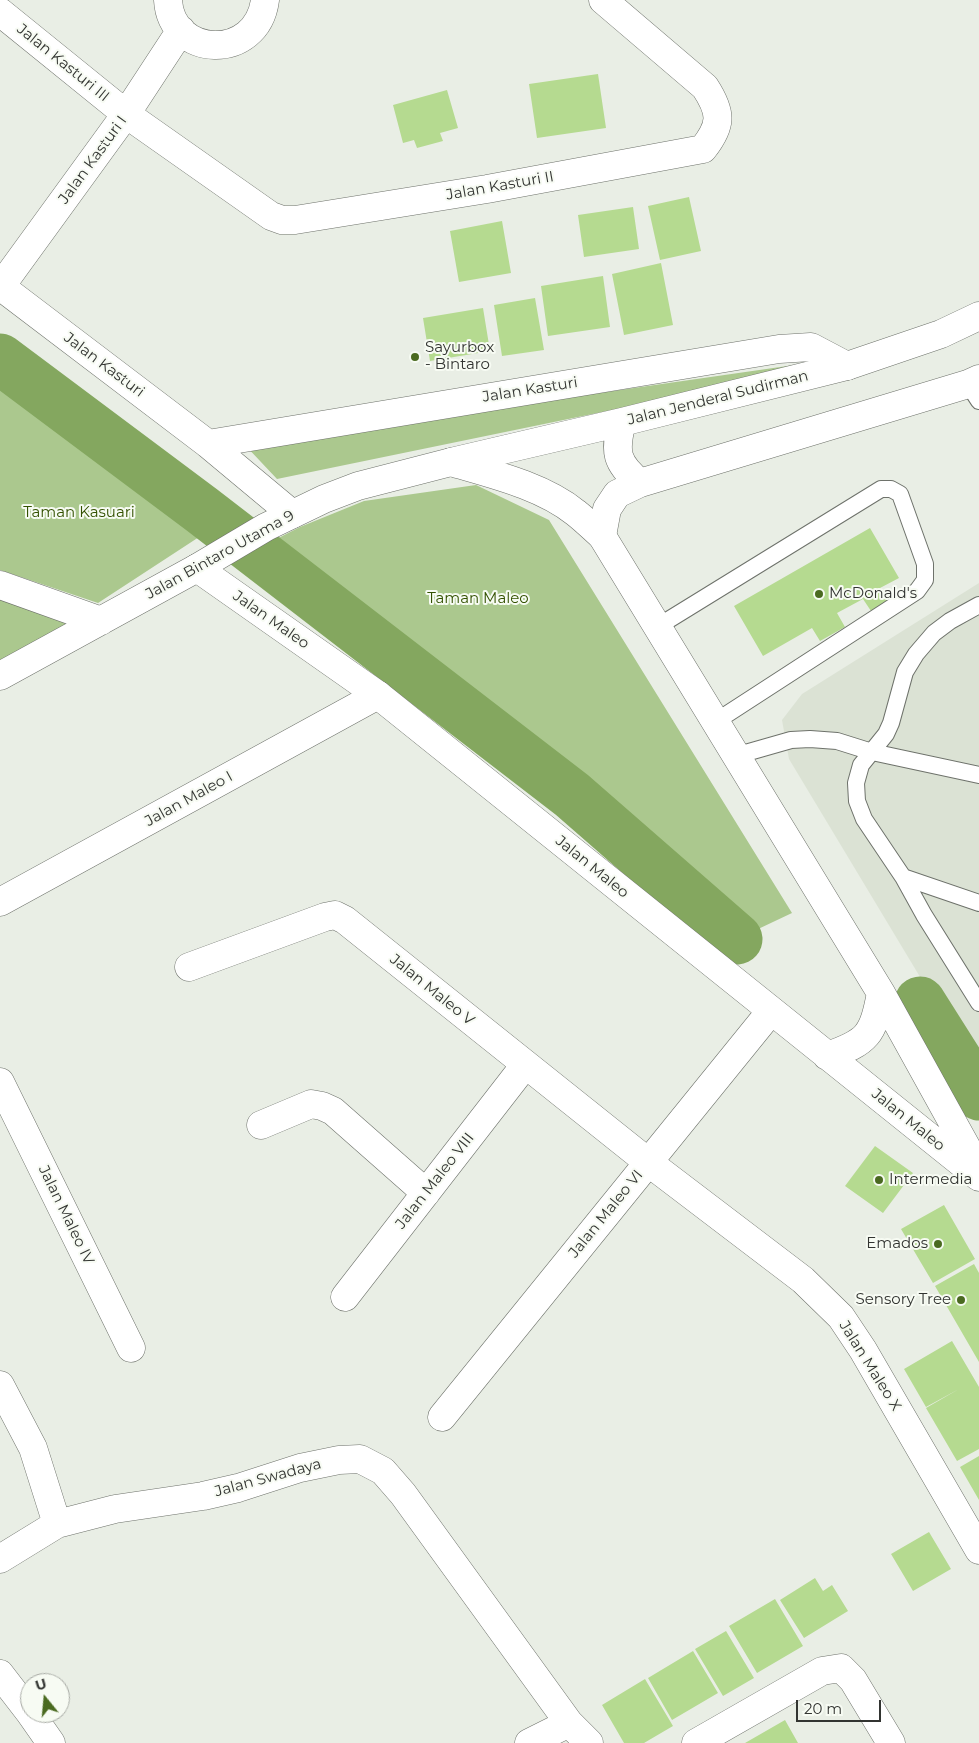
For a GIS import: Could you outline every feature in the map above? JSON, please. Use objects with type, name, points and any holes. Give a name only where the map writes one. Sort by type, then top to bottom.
[{"type":"street","points":[[168,0],[173,20],[181,30],[194,40],[210,46],[228,45],[243,38],[256,27],[263,12],[265,0]]},
{"type":"street","name":"Jalan Kasturi II","points":[[126,114],[271,216],[282,220],[295,220],[487,189],[702,149],[715,134],[718,120],[716,104],[705,87],[603,0]]},
{"type":"street","name":"Jalan Kasturi III","points":[[0,12],[126,114]]},
{"type":"street","name":"Jalan Kasturi I","points":[[0,286],[126,114],[181,30]]},
{"type":"street","name":"Jalan Kasturi","points":[[0,286],[208,444],[292,514]]},
{"type":"street","name":"Jalan Jenderal Sudirman","points":[[451,462],[847,366],[940,334],[979,316]]},
{"type":"street","name":"Jalan Kasturi","points":[[208,444],[779,349],[811,346],[847,366]]},
{"type":"street","points":[[602,536],[607,509],[617,494],[640,483],[975,388]]},
{"type":"street","points":[[622,422],[617,441],[619,459],[628,472],[640,483]]},
{"type":"street","name":"Jalan Bintaro Utama 9","points":[[0,676],[292,514],[358,486],[451,462]]},
{"type":"street","name":"Jalan Maleo","points":[[451,462],[508,478],[545,494],[575,512],[602,536],[881,993],[979,1170]]},
{"type":"street","name":"Jalan Maleo","points":[[205,563],[378,695],[979,1177]]},
{"type":"street","points":[[0,585],[101,621]]},
{"type":"street","name":"Jalan Maleo I","points":[[0,902],[378,695]]},
{"type":"street","name":"Jalan Maleo V","points":[[189,967],[335,915],[345,920],[648,1162]]},
{"type":"street","points":[[828,1056],[851,1048],[867,1036],[876,1020],[881,993]]},
{"type":"street","name":"Jalan Maleo VI","points":[[442,1417],[771,1011]]},
{"type":"street","name":"Jalan Maleo VIII","points":[[345,1297],[525,1065]]},
{"type":"street","name":"Jalan Maleo IV","points":[[0,1082],[131,1348]]},
{"type":"street","points":[[261,1125],[311,1104],[332,1110],[426,1193]]},
{"type":"street","name":"Jalan Maleo X","points":[[648,1162],[804,1280],[841,1317],[868,1358],[979,1550]]},
{"type":"street","points":[[0,1385],[33,1448],[57,1524]]},
{"type":"street","name":"Jalan Swadaya","points":[[0,1560],[57,1524],[115,1509],[203,1496],[238,1488],[300,1468],[339,1460],[360,1459],[383,1471],[402,1494],[569,1723],[589,1743]]},
{"type":"street","points":[[696,1743],[822,1671],[841,1668],[853,1680],[891,1743]]},
{"type":"street","points":[[0,1674],[20,1700]]},
{"type":"street","points":[[37,1723],[51,1743]]},
{"type":"street","points":[[530,1743],[569,1723]]},
{"type":"lane","points":[[657,627],[881,489],[891,488],[900,494],[925,564],[925,580],[917,591],[714,722]]},
{"type":"lane","points":[[979,605],[934,633],[916,654],[905,672],[891,723],[886,734],[861,765],[856,784],[857,801],[864,819],[903,877],[924,915],[979,1003]]},
{"type":"lane","points":[[735,756],[791,740],[837,741],[872,752],[979,775]]},
{"type":"lane","points":[[903,877],[979,902]]},
{"type":"shaded area","points":[[979,583],[979,1075],[789,759],[782,720],[802,694]]},
{"type":"green space","name":"Taman Kasuari","points":[[0,355],[222,522],[98,603],[0,570]]},
{"type":"green space","points":[[815,362],[646,403],[277,479],[244,444]]},
{"type":"green space","name":"Taman Maleo","points":[[476,485],[549,520],[792,913],[737,939],[314,597],[251,552],[300,527],[364,501]]},
{"type":"green space","points":[[0,593],[96,627],[0,677]]},
{"type":"building","points":[[598,74],[606,128],[537,138],[529,84]]},
{"type":"building","points":[[447,90],[458,128],[440,133],[443,141],[417,148],[414,140],[403,143],[393,105]]},
{"type":"building","points":[[689,197],[701,251],[660,260],[648,206]]},
{"type":"building","points":[[633,207],[639,249],[584,257],[578,215]]},
{"type":"building","points":[[502,221],[511,273],[459,282],[450,231]]},
{"type":"building","points":[[661,263],[673,325],[624,335],[612,274]]},
{"type":"building","points":[[603,276],[610,327],[548,336],[541,286]]},
{"type":"building","points":[[535,298],[544,350],[502,356],[494,305]]},
{"type":"building","points":[[483,308],[490,351],[430,361],[423,318]]},
{"type":"building","name":"McDonald's","points":[[870,528],[899,578],[880,588],[888,602],[871,611],[863,599],[837,613],[845,627],[820,641],[812,628],[763,656],[734,606]]},
{"type":"building","name":"Intermedia","points":[[875,1146],[913,1173],[883,1213],[845,1186]]},
{"type":"building","name":"Emados","points":[[944,1205],[975,1259],[933,1283],[901,1229]]},
{"type":"building","name":"Sensory Tree","points":[[974,1264],[979,1273],[979,1362],[935,1286]]},
{"type":"building","points":[[952,1341],[979,1387],[979,1449],[957,1461],[926,1408],[959,1389],[926,1407],[904,1369]]},
{"type":"building","points":[[979,1456],[979,1500],[960,1467]]},
{"type":"building","points":[[929,1532],[951,1569],[913,1591],[891,1554]]},
{"type":"building","points":[[815,1578],[823,1591],[832,1585],[848,1611],[804,1638],[780,1600]]},
{"type":"building","points":[[775,1599],[803,1646],[757,1673],[729,1626]]},
{"type":"building","points":[[726,1631],[754,1678],[723,1696],[695,1649]]},
{"type":"building","points":[[693,1651],[718,1693],[672,1720],[648,1678]]},
{"type":"building","points":[[645,1679],[673,1726],[644,1743],[624,1743],[602,1705]]},
{"type":"building","points":[[785,1720],[798,1743],[745,1743]]},
{"type":"waterway","points":[[0,359],[202,510],[572,795],[737,939]]},
{"type":"waterway","points":[[920,1002],[979,1095]]},
{"type":"place","name":"Sayurbox - Bintaro","points":[[415,357]]},
{"type":"place","name":"McDonald's","points":[[819,594]]},
{"type":"place","name":"Intermedia","points":[[879,1180]]},
{"type":"place","name":"Emados","points":[[938,1244]]},
{"type":"place","name":"Sensory Tree","points":[[961,1300]]}]
